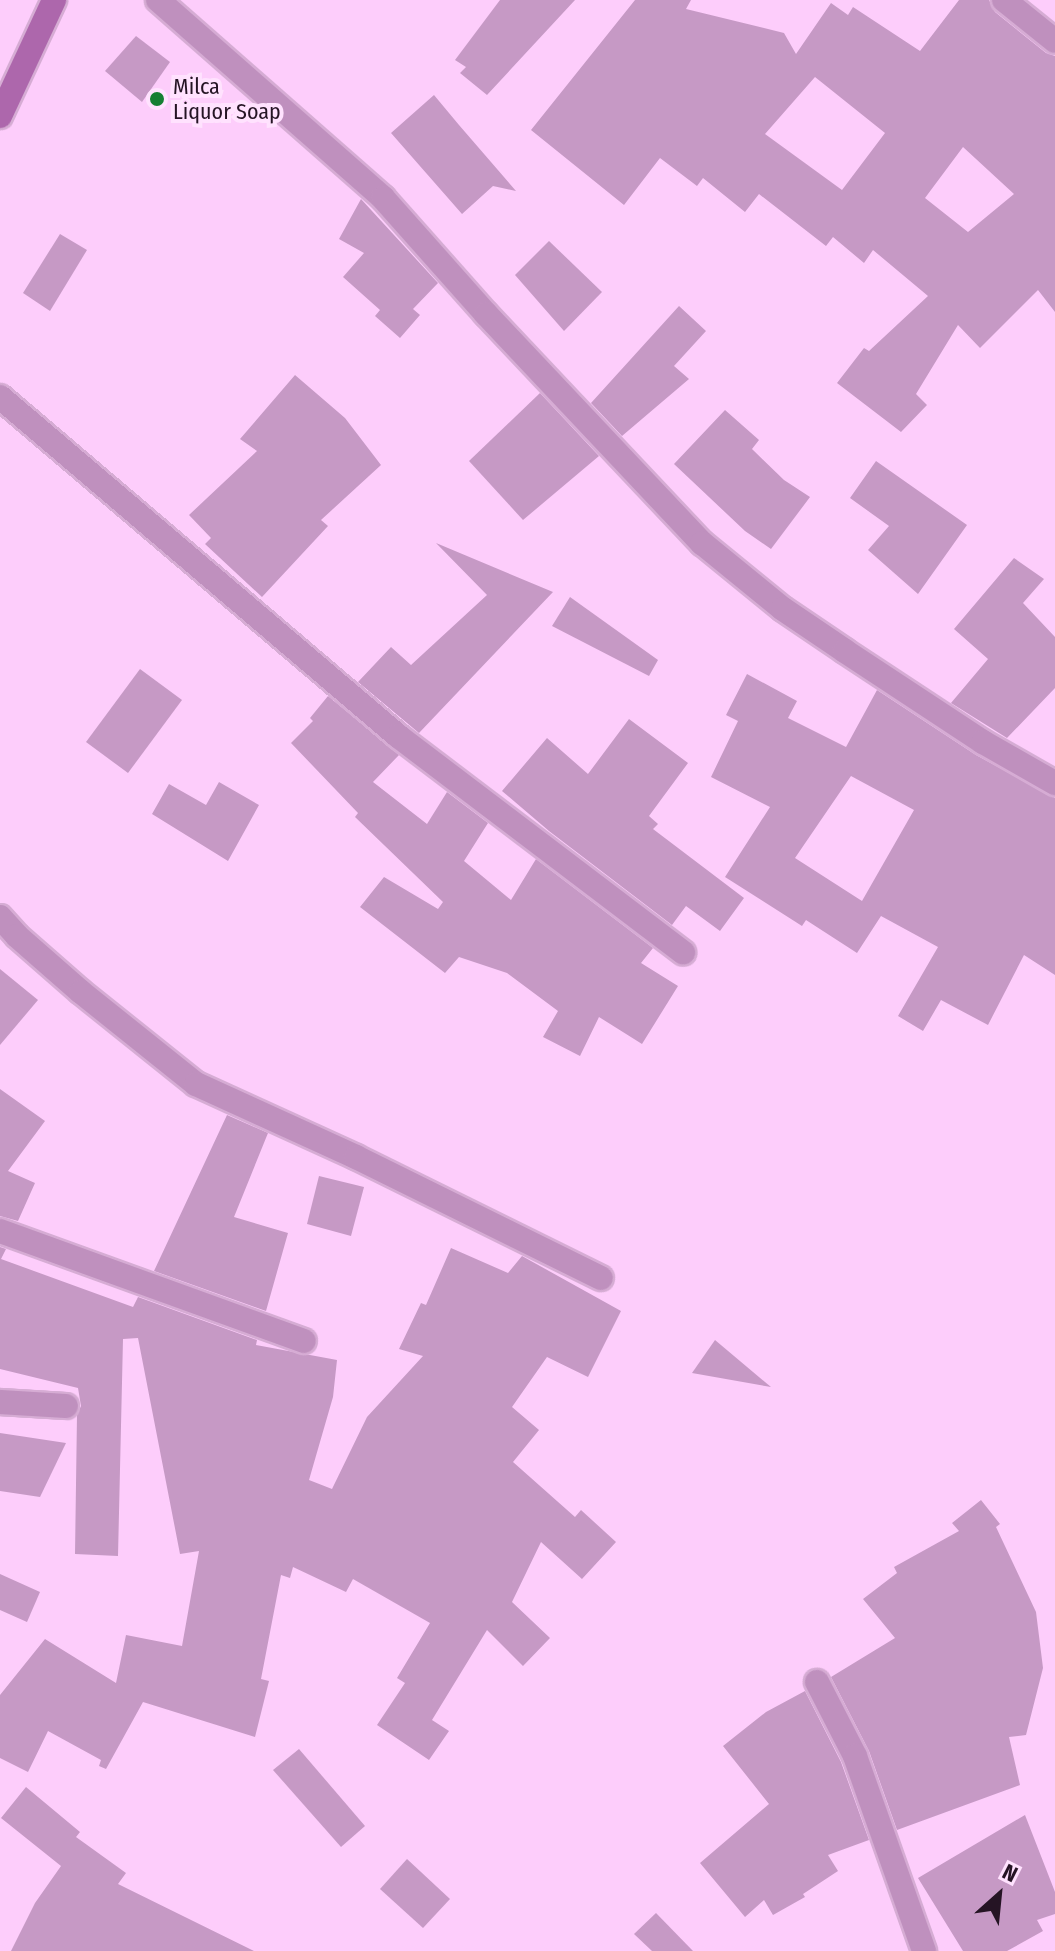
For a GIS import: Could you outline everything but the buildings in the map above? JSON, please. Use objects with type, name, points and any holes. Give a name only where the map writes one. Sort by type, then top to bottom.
[{"type":"street","points":[[0,116],[54,0]]},
{"type":"street","points":[[158,0],[383,198],[486,314],[702,543],[783,609],[833,643],[983,742],[1055,783]]},
{"type":"street","points":[[1004,0],[1055,41]]},
{"type":"street","points":[[0,397],[398,736],[683,952]]},
{"type":"street","points":[[0,917],[81,992],[196,1084],[356,1157],[601,1278]]},
{"type":"street","points":[[0,1231],[304,1341]]},
{"type":"street","points":[[0,1402],[66,1406]]},
{"type":"street","points":[[817,1682],[855,1756],[924,1951]]},
{"type":"place","name":"Milca Liquor Soap","points":[[157,99]]}]
